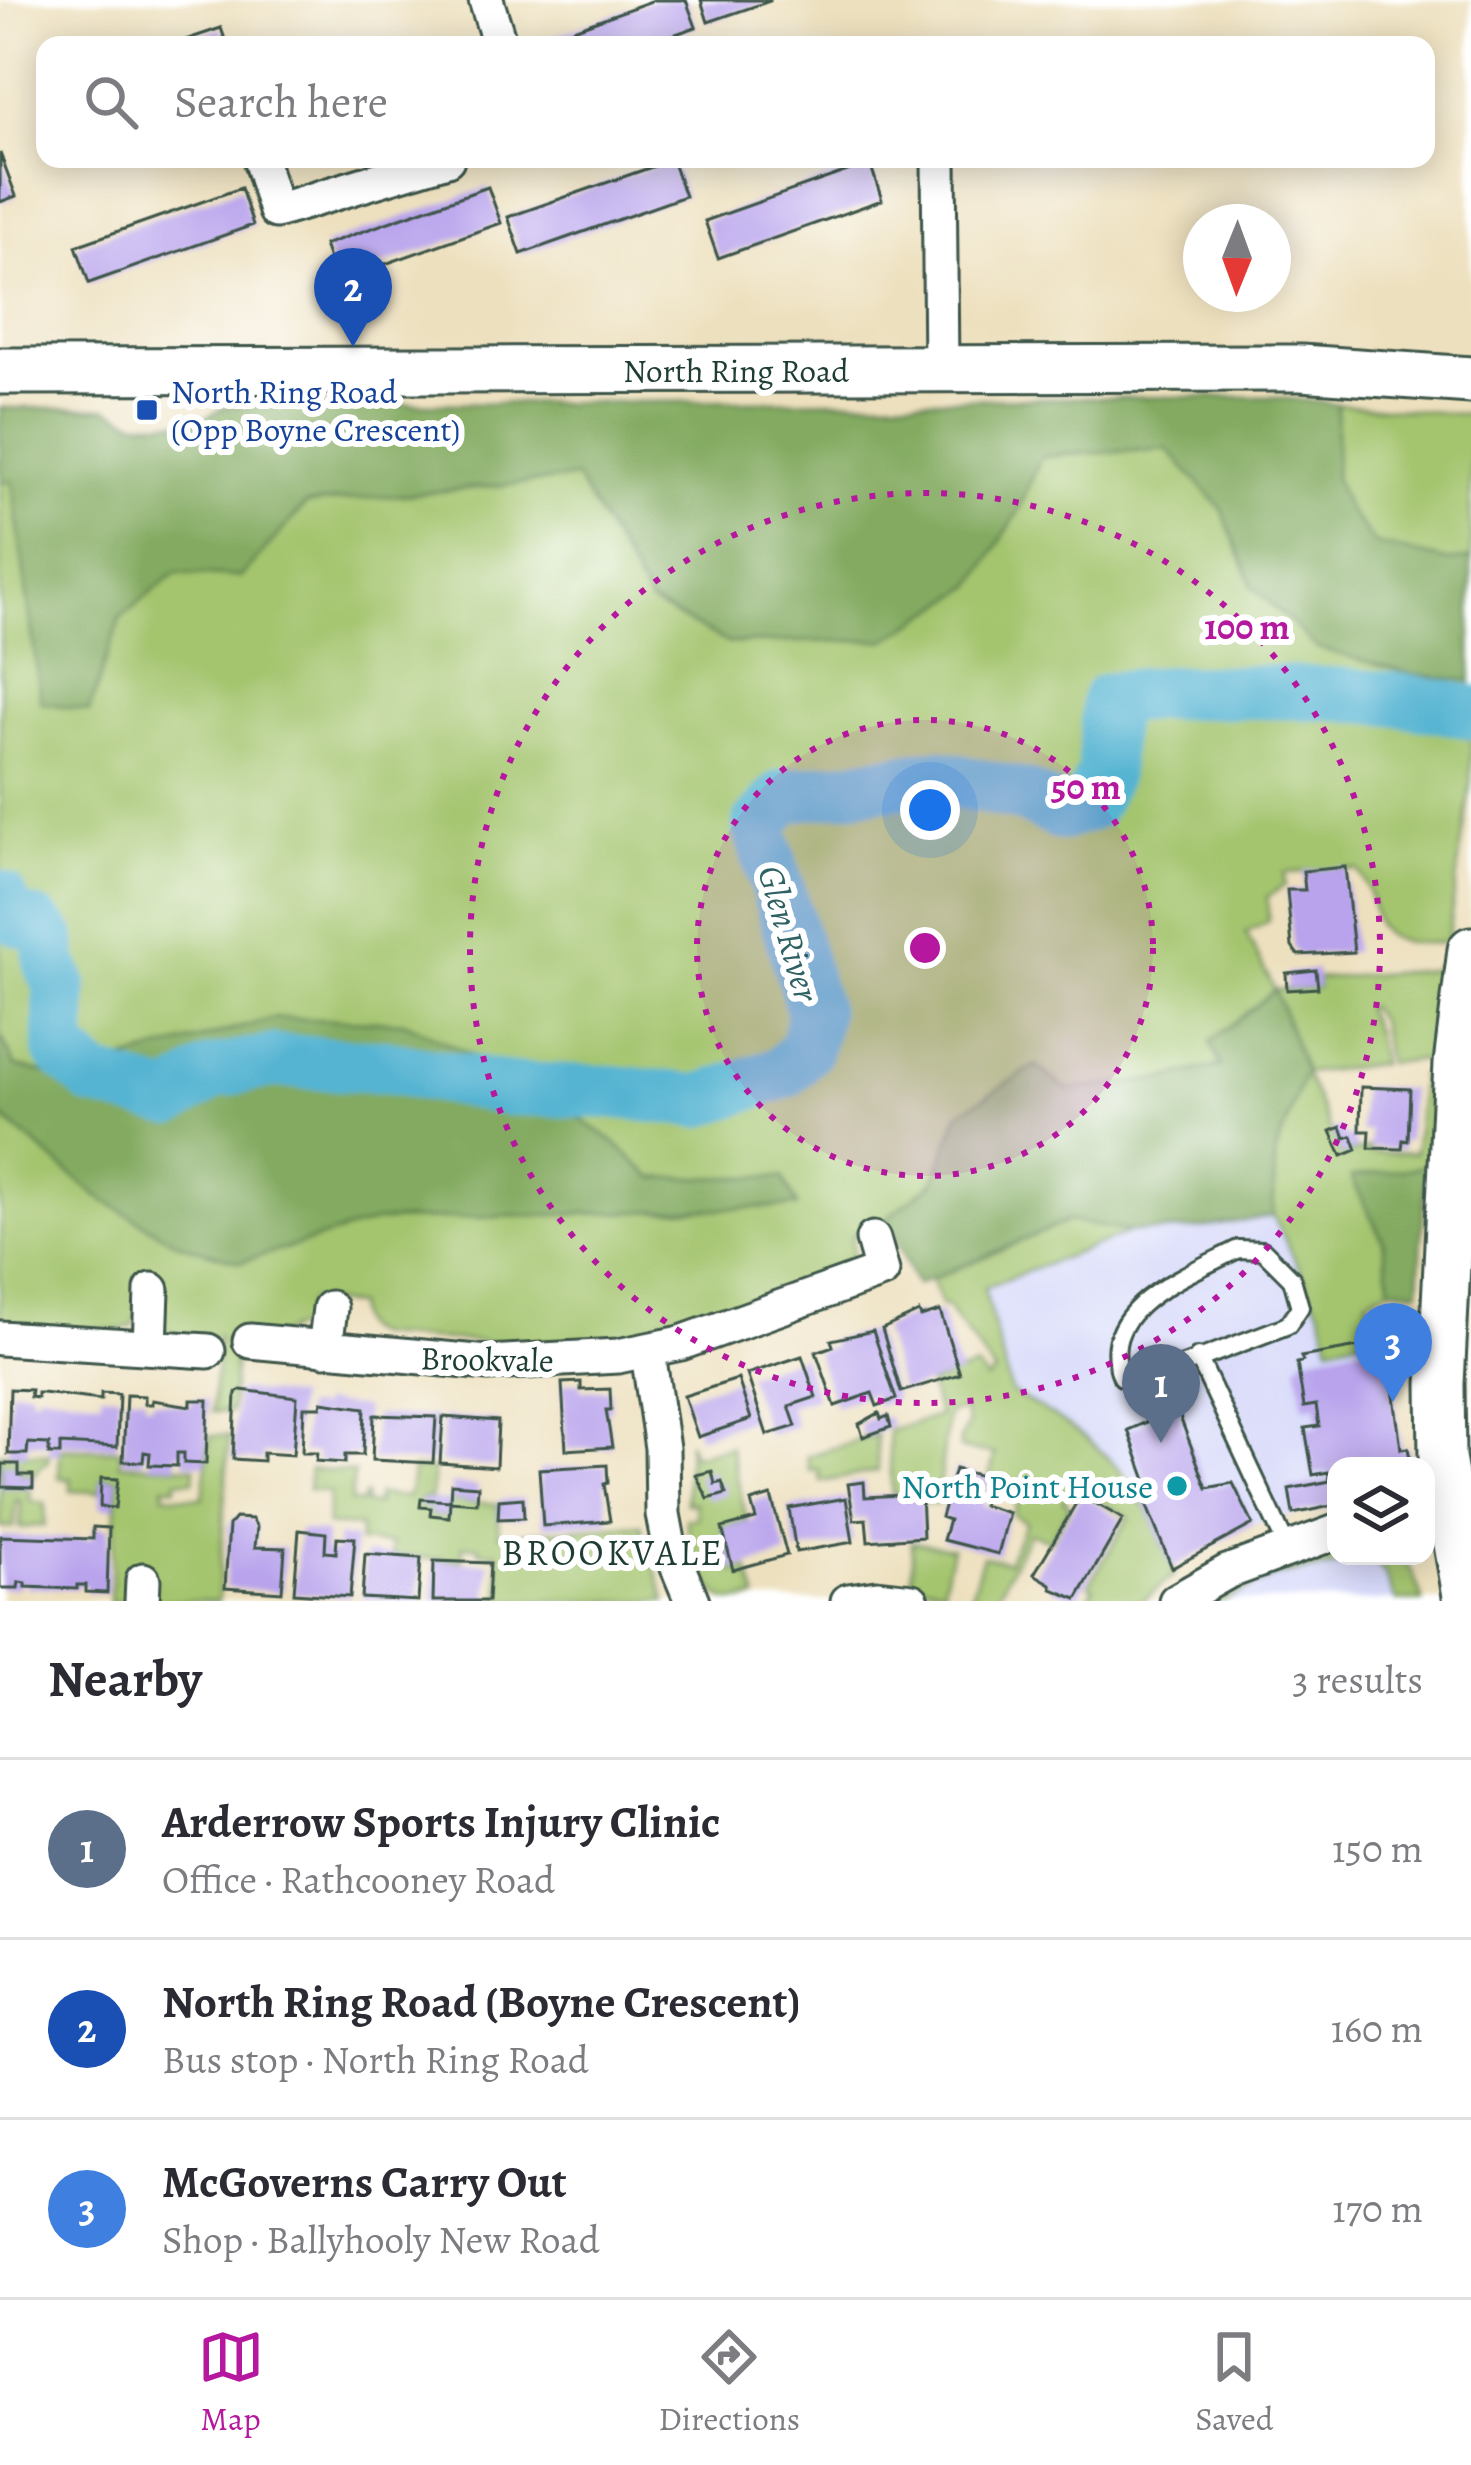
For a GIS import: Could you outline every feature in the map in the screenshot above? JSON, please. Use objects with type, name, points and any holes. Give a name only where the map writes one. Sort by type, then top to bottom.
[{"type":"main road","name":"North Ring Road","points":[[0,370],[1301,368],[1471,380]]},
{"type":"main road","points":[[1467,1601],[1449,1526],[1442,1458],[1442,1361],[1456,1078],[1471,950]]},
{"type":"street","points":[[486,0],[497,36]]},
{"type":"street","points":[[263,168],[276,212],[418,168]]},
{"type":"street","points":[[939,168],[941,370]]},
{"type":"street","name":"Brookvale","points":[[250,1341],[488,1363],[648,1353],[882,1271],[873,1239]]},
{"type":"street","points":[[150,1347],[152,1290]]},
{"type":"street","points":[[325,1349],[330,1308]]},
{"type":"street","points":[[0,1338],[208,1351]]},
{"type":"street","points":[[648,1353],[662,1448],[663,1514],[669,1546],[692,1601]]},
{"type":"street","points":[[1176,1601],[1227,1572],[1327,1535]]},
{"type":"street","points":[[848,1601],[912,1601]]},
{"type":"lane","points":[[1238,1249],[1263,1250],[1292,1280],[1300,1307],[1296,1318],[1256,1338],[1198,1357],[1152,1377],[1122,1377],[1114,1360],[1126,1318],[1168,1286],[1238,1249]]},
{"type":"lane","points":[[1198,1357],[1287,1547]]},
{"type":"shaded area","points":[[1273,1216],[1355,1260],[1379,1343],[1387,1342],[1401,1448],[1408,1448],[1410,1457],[1327,1457],[1327,1508],[1253,1524],[1172,1568],[1146,1505],[1127,1474],[1073,1427],[1011,1393],[983,1289],[1131,1232],[1189,1230]]},
{"type":"shaded area","points":[[1327,1559],[1327,1565],[1407,1565],[1423,1601],[1225,1601],[1277,1575]]},
{"type":"green space","points":[[1271,397],[1337,404],[1335,478],[1347,509],[1375,544],[1449,561],[1471,559],[1471,681],[1411,674],[1317,648],[1253,587],[1222,509],[1167,449],[1041,456],[1017,514],[973,586],[886,640],[728,643],[650,602],[576,478],[306,504],[241,577],[175,573],[120,618],[89,711],[41,702],[12,482],[0,482],[0,408],[107,408],[137,422],[198,422],[226,406]]},
{"type":"green space","points":[[1337,404],[1471,415],[1471,559],[1449,561],[1375,544],[1347,509],[1335,478]]},
{"type":"green space","points":[[1168,449],[1222,509],[1253,587],[1411,674],[1471,681],[1471,781],[1447,942],[1418,943],[1387,935],[1379,928],[1357,869],[1284,873],[1285,885],[1267,897],[1269,921],[1246,933],[1275,990],[1317,988],[1317,979],[1432,970],[1445,960],[1434,1059],[1387,1063],[1380,1023],[1369,1007],[1364,1009],[1375,1032],[1381,1064],[1305,1073],[1342,1155],[1369,1148],[1369,1153],[1415,1153],[1421,1075],[1432,1076],[1426,1166],[1352,1178],[1383,1240],[1390,1288],[1367,1299],[1377,1335],[1330,1346],[1321,1312],[1273,1216],[1275,1155],[1305,1072],[1275,991],[1222,1065],[959,1113],[934,1182],[887,1218],[890,1226],[852,1235],[853,1259],[848,1265],[683,1323],[566,1341],[409,1338],[366,1332],[358,1322],[355,1305],[309,1301],[302,1325],[235,1353],[231,1412],[212,1412],[218,1338],[174,1335],[138,1313],[133,1326],[119,1330],[0,1324],[0,1115],[98,1197],[240,1262],[378,1221],[796,1206],[783,1177],[654,1178],[610,1139],[275,1018],[79,1073],[49,1074],[15,1066],[0,1034],[0,482],[12,481],[28,586],[89,710],[120,618],[175,573],[241,576],[305,504],[577,478],[650,603],[728,643],[886,640],[973,586],[1017,514],[1041,456]]},
{"type":"green space","points":[[1275,990],[1305,1072],[1275,1155],[1273,1216],[1189,1230],[1131,1232],[1068,1221],[916,1285],[886,1218],[934,1182],[959,1113],[1036,1065],[1067,1090],[1164,1079],[1221,1066],[1210,1042]]},
{"type":"green space","points":[[275,1018],[404,1022],[528,1083],[610,1139],[654,1178],[783,1177],[797,1206],[378,1221],[240,1262],[177,1243],[98,1197],[0,1115],[0,1034],[15,1066],[49,1074],[79,1073]]},
{"type":"green space","points":[[1426,1166],[1419,1290],[1390,1288],[1383,1240],[1351,1177]]},
{"type":"green space","points":[[1068,1221],[1131,1232],[984,1288],[1011,1392],[1103,1453],[1142,1505],[1146,1504],[1175,1574],[1143,1601],[1079,1601],[1087,1600],[1094,1588],[1089,1585],[1129,1517],[1073,1486],[1064,1501],[1070,1505],[1050,1540],[1029,1533],[994,1601],[971,1595],[983,1556],[1007,1562],[1026,1522],[1013,1515],[1020,1492],[988,1481],[995,1454],[960,1449],[968,1424],[963,1409],[948,1414],[937,1504],[921,1503],[920,1494],[892,1495],[888,1431],[939,1416],[929,1384],[976,1367],[986,1380],[995,1373],[946,1305],[942,1306],[931,1280]]},
{"type":"green space","points":[[876,1435],[878,1471],[821,1482],[819,1470],[810,1471],[807,1456]]},
{"type":"green space","points":[[210,1436],[229,1436],[218,1601],[110,1601],[118,1479],[102,1478],[100,1492],[71,1491],[71,1479],[59,1478],[60,1449],[120,1450],[120,1464],[195,1467],[194,1481],[177,1480],[176,1487],[164,1487],[164,1495],[203,1498]]},
{"type":"green space","points":[[688,1441],[692,1455],[730,1446],[747,1521],[722,1529],[735,1572],[748,1569],[757,1598],[726,1600],[712,1587],[700,1564],[686,1519],[697,1518],[695,1503],[686,1503]]},
{"type":"green space","points":[[0,1453],[49,1454],[33,1475],[19,1475],[19,1464],[3,1465],[2,1487],[30,1488],[30,1501],[45,1503],[45,1525],[20,1528],[21,1501],[16,1500],[14,1527],[0,1527]]},
{"type":"green space","points":[[310,1469],[354,1473],[350,1502],[361,1503],[365,1494],[365,1504],[376,1505],[378,1495],[408,1497],[413,1469],[433,1469],[431,1499],[421,1499],[421,1507],[431,1508],[431,1515],[448,1516],[450,1501],[498,1504],[499,1535],[641,1524],[666,1601],[501,1601],[498,1553],[463,1546],[462,1560],[391,1556],[392,1544],[359,1542],[360,1527],[327,1525],[329,1492],[308,1490]]},
{"type":"green space","points":[[912,1542],[952,1548],[943,1588],[912,1582]]},
{"type":"green space","points":[[1327,1553],[1327,1565],[1338,1565],[1277,1576],[1225,1601],[1206,1601],[1227,1587]]},
{"type":"green space","points":[[1377,1565],[1407,1565],[1423,1601],[1396,1601]]},
{"type":"building","points":[[654,0],[686,0],[696,27],[670,36],[554,36]]},
{"type":"building","points":[[701,0],[770,0],[770,1],[708,22]]},
{"type":"building","points":[[221,28],[224,36],[197,36]]},
{"type":"building","points":[[0,153],[16,196],[0,202]]},
{"type":"building","points":[[649,168],[675,168],[685,196],[521,254],[508,217]]},
{"type":"building","points":[[856,168],[872,168],[882,200],[718,258],[705,221]]},
{"type":"building","points":[[488,187],[501,223],[337,281],[324,245]]},
{"type":"building","points":[[241,188],[253,225],[89,283],[76,246]]},
{"type":"building","points":[[1345,867],[1354,952],[1298,955],[1292,947],[1287,890],[1305,890],[1303,871]]},
{"type":"building","points":[[1316,970],[1318,988],[1287,990],[1286,973]]},
{"type":"building","points":[[1361,1087],[1410,1089],[1408,1141],[1403,1140],[1402,1149],[1369,1148],[1370,1131],[1360,1131]]},
{"type":"building","points":[[1341,1127],[1345,1138],[1352,1136],[1357,1150],[1342,1156],[1331,1131]]},
{"type":"building","points":[[940,1311],[960,1374],[901,1392],[882,1329],[919,1312],[921,1317]]},
{"type":"building","points":[[873,1331],[896,1399],[877,1406],[872,1393],[835,1406],[816,1352],[833,1346],[831,1340]]},
{"type":"building","points":[[1387,1342],[1401,1449],[1408,1448],[1410,1457],[1327,1457],[1327,1472],[1313,1475],[1305,1428],[1319,1426],[1316,1405],[1304,1407],[1297,1363],[1303,1361],[1301,1357]]},
{"type":"building","points":[[802,1356],[816,1397],[789,1406],[796,1426],[767,1435],[747,1374]]},
{"type":"building","points":[[738,1379],[751,1419],[698,1437],[684,1396]]},
{"type":"building","points":[[581,1382],[581,1390],[610,1389],[611,1410],[606,1410],[612,1447],[566,1450],[562,1383]]},
{"type":"building","points":[[10,1389],[31,1390],[30,1397],[37,1398],[42,1393],[101,1400],[101,1393],[119,1394],[117,1447],[60,1444],[60,1454],[49,1454],[49,1444],[28,1443],[27,1454],[8,1454]]},
{"type":"building","points":[[236,1393],[297,1397],[293,1455],[263,1453],[263,1461],[233,1459]]},
{"type":"building","points":[[126,1395],[145,1396],[145,1404],[152,1400],[191,1406],[191,1400],[208,1400],[206,1464],[184,1463],[184,1453],[177,1453],[177,1466],[149,1465],[150,1453],[144,1452],[143,1462],[123,1461]]},
{"type":"building","points":[[322,1402],[365,1408],[363,1455],[345,1455],[345,1463],[316,1461],[317,1453],[302,1453],[304,1407],[321,1407]]},
{"type":"building","name":"North Point House","points":[[1177,1409],[1207,1488],[1233,1483],[1253,1524],[1172,1568],[1146,1504],[1154,1502],[1128,1430]]},
{"type":"building","points":[[879,1413],[881,1419],[888,1416],[891,1427],[863,1437],[859,1424]]},
{"type":"building","points":[[374,1415],[436,1417],[433,1463],[372,1460]]},
{"type":"building","points":[[443,1417],[498,1421],[496,1467],[440,1463]]},
{"type":"building","points":[[3,1464],[19,1464],[19,1475],[33,1475],[33,1488],[2,1487]]},
{"type":"building","points":[[607,1465],[608,1483],[604,1484],[610,1521],[543,1526],[539,1469]]},
{"type":"building","points":[[955,1469],[989,1478],[982,1505],[1009,1513],[998,1554],[943,1540],[949,1520],[941,1517]]},
{"type":"building","points":[[712,1471],[715,1484],[722,1482],[726,1494],[708,1499],[696,1475]]},
{"type":"building","points":[[101,1478],[118,1479],[115,1508],[100,1507]]},
{"type":"building","points":[[864,1482],[865,1497],[921,1494],[923,1537],[868,1541],[866,1519],[854,1520],[848,1484]]},
{"type":"building","points":[[1327,1482],[1327,1507],[1293,1514],[1289,1489]]},
{"type":"building","points":[[451,1484],[478,1486],[477,1503],[450,1501]]},
{"type":"building","points":[[1081,1495],[1123,1519],[1077,1599],[1052,1589],[1034,1574]]},
{"type":"building","points":[[771,1496],[787,1555],[733,1570],[722,1528],[756,1519],[751,1502]]},
{"type":"building","points":[[523,1498],[524,1518],[498,1519],[499,1500]]},
{"type":"building","points":[[846,1498],[853,1542],[796,1552],[789,1508]]},
{"type":"building","points":[[421,1499],[450,1501],[449,1517],[430,1515],[431,1508],[420,1507]]},
{"type":"building","points":[[235,1518],[252,1519],[257,1527],[255,1547],[285,1548],[282,1592],[225,1588],[229,1525]]},
{"type":"building","points":[[93,1527],[109,1528],[107,1593],[86,1592],[86,1585],[77,1585],[77,1589],[26,1587],[19,1582],[18,1588],[0,1588],[0,1536],[93,1539]]},
{"type":"building","points":[[299,1530],[326,1533],[325,1552],[336,1553],[337,1537],[355,1538],[350,1597],[294,1593]]},
{"type":"building","points":[[365,1554],[421,1558],[418,1601],[362,1598]]},
{"type":"building","points":[[434,1561],[490,1563],[488,1601],[433,1601]]},
{"type":"waterway","name":"Glen River","points":[[0,897],[2,906],[16,919],[36,925],[49,939],[50,963],[60,984],[60,1050],[94,1080],[171,1100],[212,1073],[272,1061],[384,1066],[507,1089],[615,1092],[699,1101],[784,1072],[806,1049],[814,1013],[759,825],[784,796],[937,776],[1025,796],[1062,814],[1089,805],[1104,773],[1108,700],[1140,695],[1326,694],[1471,712]]},
{"type":"place","name":"North Ring Road (Boyne Crescent)","points":[[353,347]]},
{"type":"place","name":"North Ring Road (Opp Boyne Crescent)","points":[[147,410]]},
{"type":"place","name":"McGoverns Carry Out","points":[[1393,1402]]},
{"type":"place","name":"Arderrow Sports Injury Clinic","points":[[1161,1443]]},
{"type":"place","name":"North Point House","points":[[1177,1486]]},
{"type":"district","name":"BROOKVALE","points":[[613,1552]]}]
